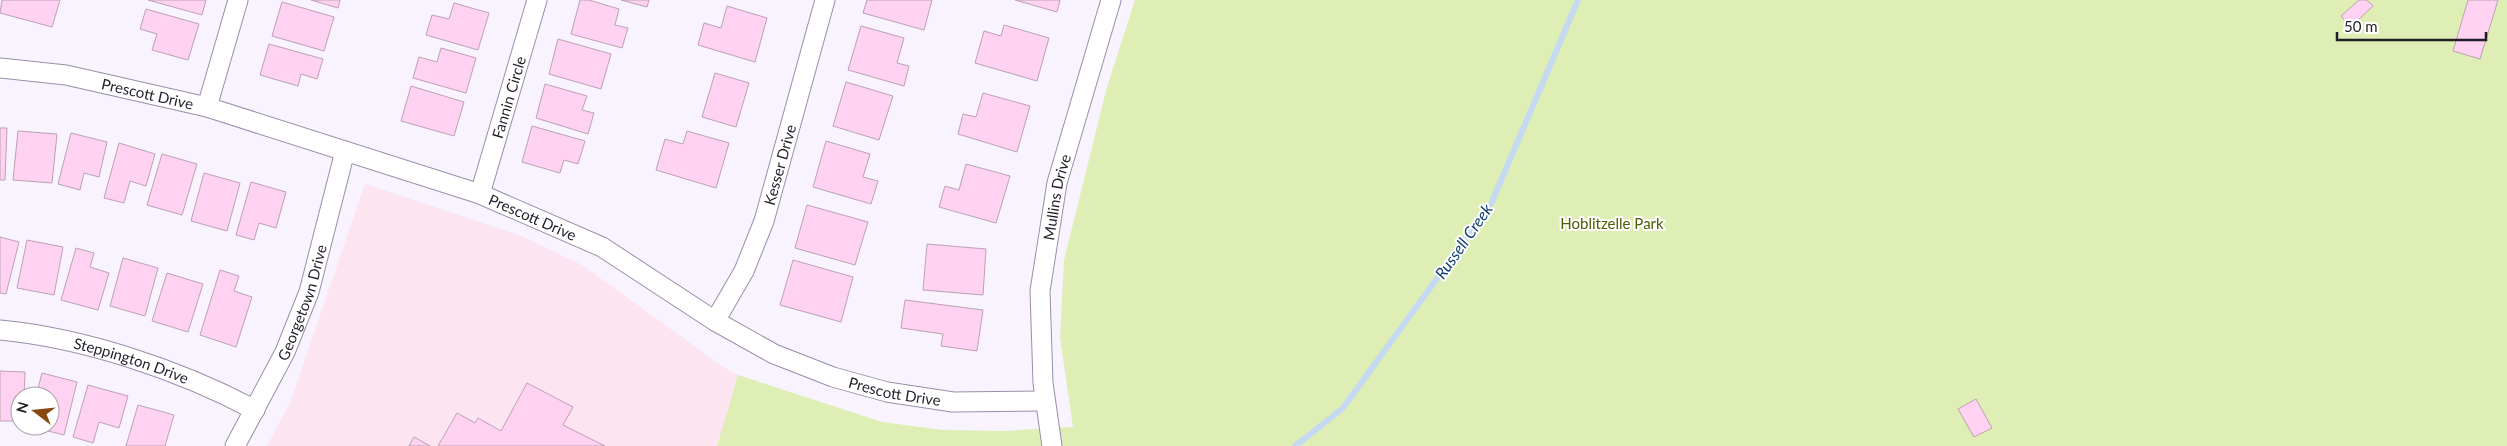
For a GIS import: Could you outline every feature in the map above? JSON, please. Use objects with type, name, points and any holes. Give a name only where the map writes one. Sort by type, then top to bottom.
[{"type":"street","points":[[208,107],[238,0]]},
{"type":"street","name":"Fannin Circle","points":[[480,194],[537,0]]},
{"type":"street","name":"Kesser Drive","points":[[715,321],[744,271],[764,221],[825,0]]},
{"type":"street","name":"Mullins Drive","points":[[1052,446],[1044,401],[1040,291],[1057,184],[1111,0]]},
{"type":"street","name":"Prescott Drive","points":[[0,68],[66,75],[208,107],[480,194],[573,232],[602,247],[715,321],[774,354],[834,377],[887,392],[953,402],[1044,401]]},
{"type":"street","name":"Georgetown Drive","points":[[235,446],[285,352],[308,292],[345,151]]},
{"type":"street","name":"Steppington Drive","points":[[0,330],[82,344],[189,378],[255,410]]},
{"type":"shaded area","points":[[365,184],[519,235],[582,265],[722,366],[738,375],[717,446],[267,446],[290,403]]},
{"type":"green space","name":"Hoblitzelle Park","points":[[1135,0],[2507,0],[2507,446],[717,446],[738,375],[882,422],[943,430],[1005,431],[1073,427],[1060,338],[1064,260],[1107,87]]},
{"type":"building","points":[[2,0],[60,0],[52,27],[0,13]]},
{"type":"building","points":[[148,0],[206,0],[202,15]]},
{"type":"building","points":[[311,0],[340,0],[338,8]]},
{"type":"building","points":[[580,0],[589,0],[619,9],[615,25],[628,28],[622,48],[571,34]]},
{"type":"building","points":[[621,0],[649,0],[647,7]]},
{"type":"building","points":[[867,0],[932,0],[924,30],[863,13]]},
{"type":"building","points":[[1015,0],[1060,0],[1057,12]]},
{"type":"building","points":[[2359,0],[2367,0],[2373,6],[2351,27],[2341,16]]},
{"type":"building","points":[[2468,0],[2498,0],[2480,59],[2453,51]]},
{"type":"building","points":[[282,2],[334,17],[324,51],[272,36]]},
{"type":"building","points":[[454,3],[489,13],[478,50],[426,35],[432,15],[449,19]]},
{"type":"building","points":[[727,6],[767,18],[755,62],[698,45],[704,23],[721,28]]},
{"type":"building","points":[[146,9],[199,24],[188,60],[152,50],[157,34],[140,29]]},
{"type":"building","points":[[1004,25],[1049,38],[1037,81],[975,63],[984,31],[1001,36]]},
{"type":"building","points":[[861,26],[904,38],[897,63],[909,66],[904,86],[848,70]]},
{"type":"building","points":[[558,39],[611,54],[601,89],[549,74]]},
{"type":"building","points":[[269,44],[323,59],[317,79],[301,74],[298,86],[260,75]]},
{"type":"building","points":[[441,48],[476,58],[466,93],[413,78],[419,57],[437,62]]},
{"type":"building","points":[[715,73],[749,83],[736,127],[702,117]]},
{"type":"building","points":[[846,82],[893,96],[879,140],[833,126]]},
{"type":"building","points":[[545,84],[587,96],[582,110],[594,113],[588,134],[536,118]]},
{"type":"building","points":[[411,86],[464,102],[454,136],[401,121]]},
{"type":"building","points":[[983,93],[1030,106],[1017,152],[958,134],[963,114],[976,117]]},
{"type":"building","points":[[532,126],[585,141],[578,164],[564,160],[560,173],[522,162]]},
{"type":"building","points":[[0,128],[7,128],[5,180],[0,180]]},
{"type":"building","points":[[18,131],[57,134],[52,183],[13,180]]},
{"type":"building","points":[[687,131],[729,143],[716,188],[656,170],[665,139],[683,144]]},
{"type":"building","points":[[71,133],[107,142],[99,177],[84,173],[80,190],[58,184]]},
{"type":"building","points":[[826,141],[870,154],[863,177],[878,181],[871,204],[813,187]]},
{"type":"building","points":[[119,143],[155,154],[146,186],[130,181],[124,203],[104,198]]},
{"type":"building","points":[[162,154],[197,164],[182,215],[147,205]]},
{"type":"building","points":[[966,164],[1010,176],[996,223],[939,207],[945,186],[959,190]]},
{"type":"building","points":[[204,173],[240,183],[227,231],[191,221]]},
{"type":"building","points":[[251,182],[286,192],[276,228],[259,223],[254,240],[236,235]]},
{"type":"building","points":[[807,205],[868,222],[855,265],[795,248]]},
{"type":"building","points":[[0,237],[19,242],[6,294],[0,293]]},
{"type":"building","points":[[27,240],[63,247],[54,295],[17,288]]},
{"type":"building","points":[[927,244],[986,249],[983,295],[923,290]]},
{"type":"building","points":[[76,248],[94,253],[90,267],[109,273],[98,310],[61,300]]},
{"type":"building","points":[[123,258],[158,268],[145,316],[110,306]]},
{"type":"building","points":[[793,260],[853,277],[841,322],[780,305]]},
{"type":"building","points":[[220,270],[239,276],[234,291],[252,297],[236,347],[200,335]]},
{"type":"building","points":[[167,273],[203,284],[188,332],[152,321]]},
{"type":"building","points":[[905,300],[983,310],[977,351],[941,346],[943,334],[901,328]]},
{"type":"building","points":[[0,371],[25,372],[24,386],[10,386],[10,421],[0,421]]},
{"type":"building","points":[[42,373],[77,382],[64,435],[60,434],[60,386],[39,386]]},
{"type":"building","points":[[527,383],[573,407],[563,425],[605,446],[438,446],[457,413],[475,423],[478,418],[501,431]]},
{"type":"building","points":[[88,385],[128,396],[119,428],[99,422],[93,443],[73,437]]},
{"type":"building","points":[[1976,399],[1992,428],[1974,437],[1958,409]]},
{"type":"building","points":[[138,405],[174,415],[165,446],[126,446]]},
{"type":"building","points":[[414,437],[430,446],[409,446]]},
{"type":"waterway","name":"Russell Creek","points":[[1295,446],[1343,408],[1491,204],[1578,0]]}]
